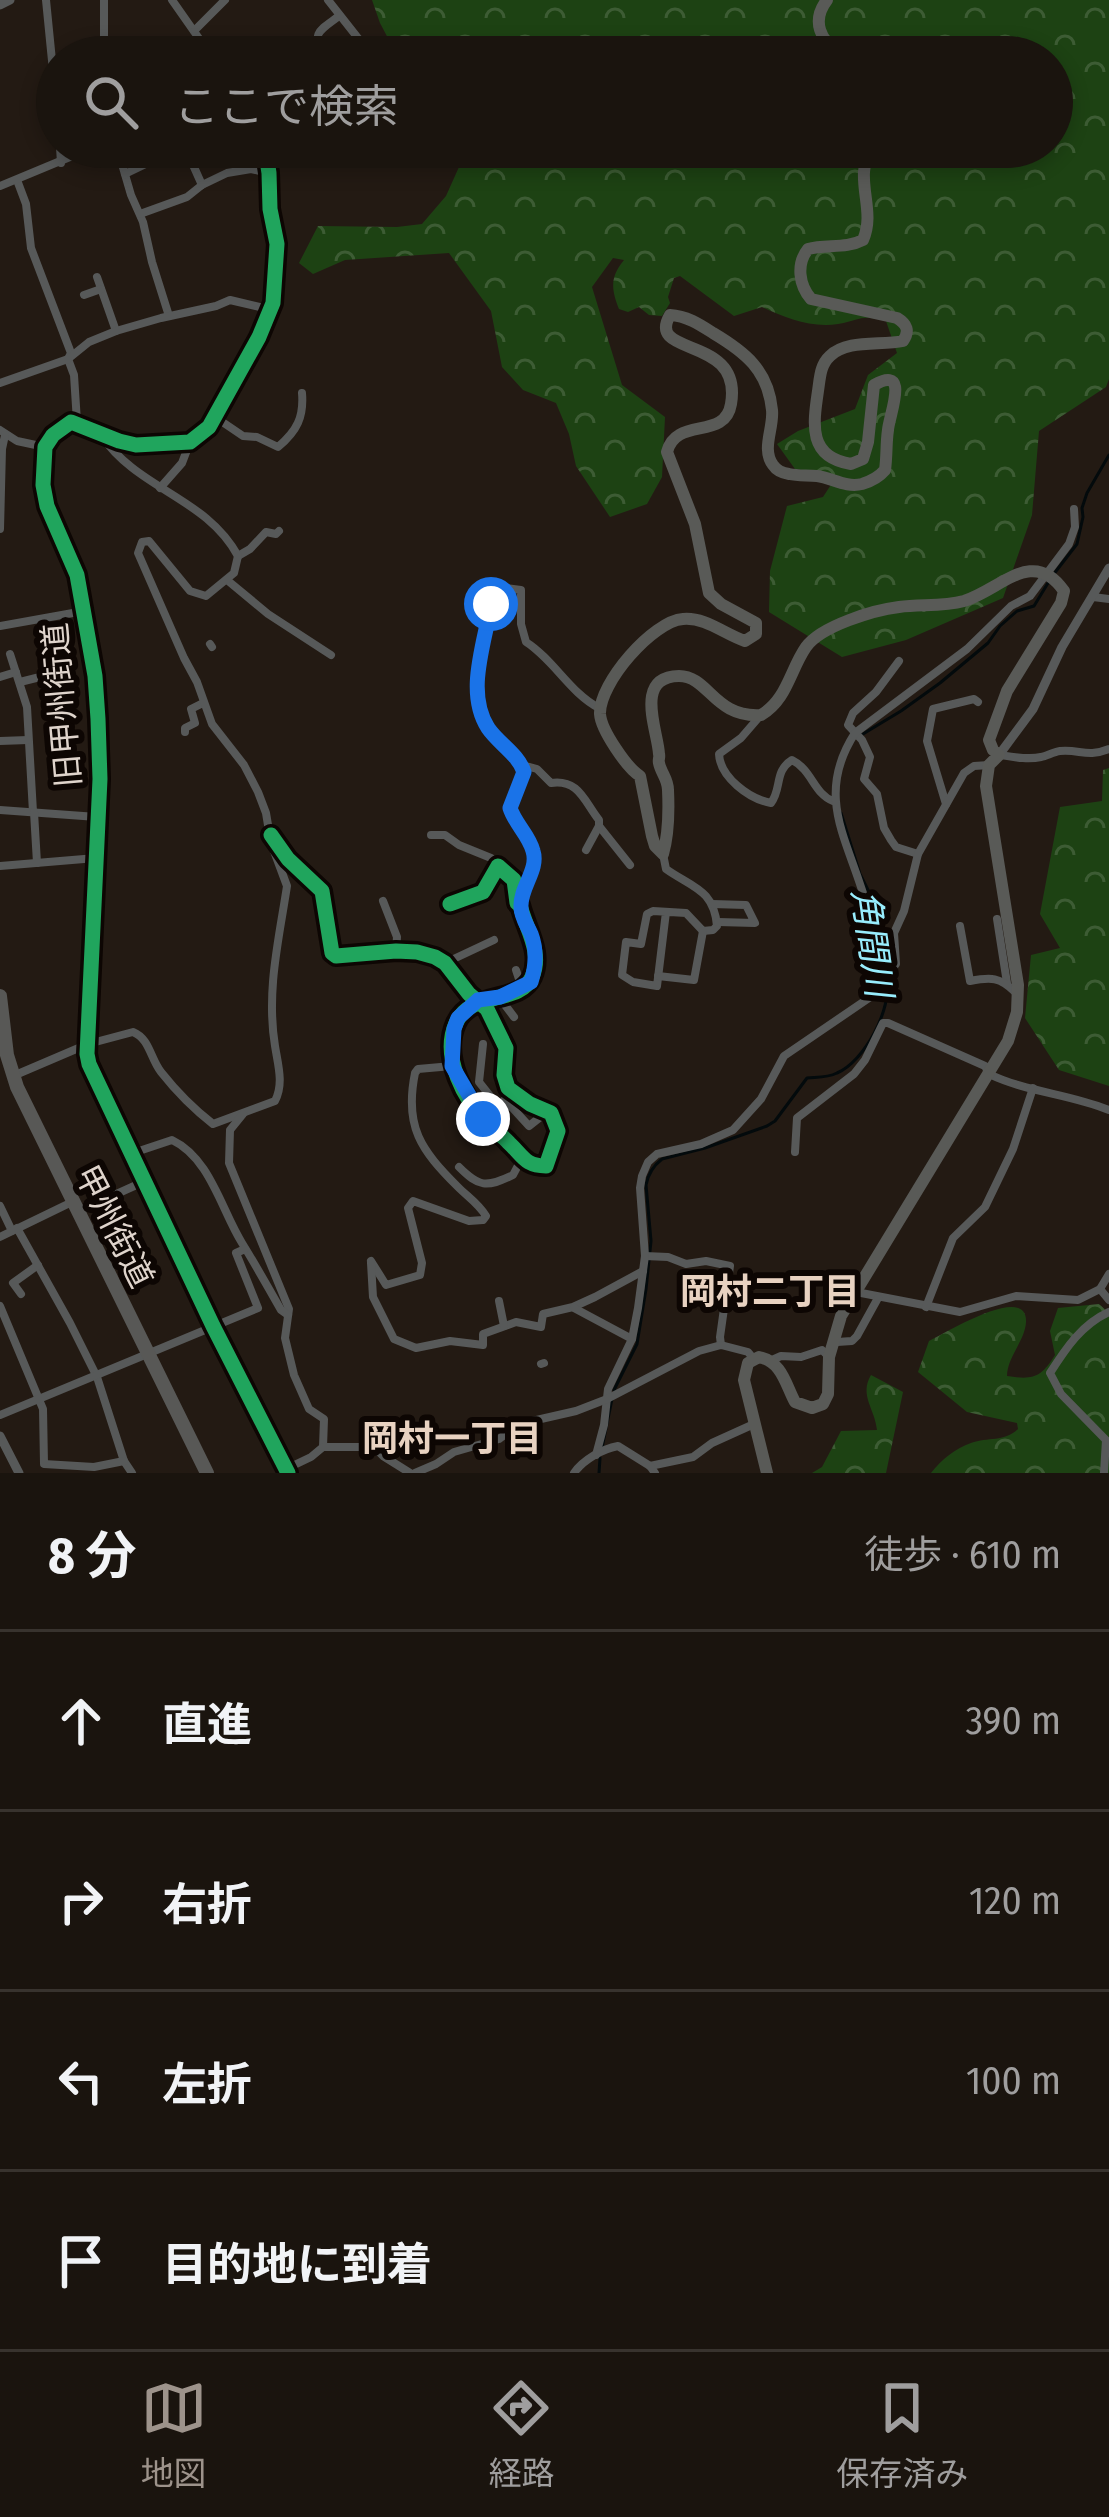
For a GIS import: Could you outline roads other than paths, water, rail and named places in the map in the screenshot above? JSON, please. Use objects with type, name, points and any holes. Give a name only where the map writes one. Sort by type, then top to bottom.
[{"type":"highway","name":"甲州街道","points":[[0,996],[7,1079],[207,1473]]},
{"type":"main road","points":[[822,36],[820,9],[827,0]]},
{"type":"main road","points":[[662,854],[652,836],[640,776],[611,739],[599,708],[613,680],[659,627],[691,619],[745,641],[756,634],[756,623],[710,593],[698,533],[667,452],[678,434],[726,417],[731,381],[714,357],[672,340],[665,329],[668,317],[694,322],[742,350],[754,363],[772,407],[768,451],[778,470],[854,485],[882,475],[896,394],[893,383],[881,380],[874,385],[867,452],[858,462],[839,462],[823,450],[814,434],[820,371],[828,357],[849,347],[903,341],[905,323],[818,302],[804,290],[800,266],[808,250],[863,240],[869,224],[862,168]]},
{"type":"main road","points":[[662,854],[669,829],[668,784],[659,764],[650,707],[662,682],[683,676],[728,710],[761,715],[778,700],[807,646],[818,635],[876,612],[964,602],[1024,571],[1051,577],[1064,591],[1061,604],[1013,679],[990,745],[994,760],[986,786],[1017,1012],[1008,1041],[841,1316],[823,1404],[812,1408],[795,1402],[772,1360],[753,1358],[745,1368],[767,1473]]},
{"type":"street","points":[[0,5],[10,0]]},
{"type":"street","points":[[46,0],[50,36]]},
{"type":"street","points":[[104,0],[104,36]]},
{"type":"street","points":[[172,0],[197,36]]},
{"type":"street","points":[[194,31],[223,0]]},
{"type":"street","points":[[328,0],[356,36]]},
{"type":"street","points":[[317,36],[339,16]]},
{"type":"street","points":[[0,187],[48,168]]},
{"type":"street","points":[[123,168],[169,316]]},
{"type":"street","points":[[125,174],[138,168]]},
{"type":"street","points":[[194,168],[202,185]]},
{"type":"street","points":[[0,529],[3,432],[17,441],[45,447],[71,422],[136,445],[190,442],[204,433],[272,310],[277,244],[268,168]]},
{"type":"street","points":[[140,214],[188,197],[202,185],[242,169],[269,173]]},
{"type":"street","points":[[17,180],[26,204],[31,248],[71,353],[77,422]]},
{"type":"street","points":[[97,277],[116,331]]},
{"type":"street","points":[[84,295],[101,289]]},
{"type":"street","points":[[0,383],[68,359],[81,347],[116,331],[169,316],[230,300],[272,310]]},
{"type":"street","points":[[215,417],[243,436],[278,447],[303,418],[302,393]]},
{"type":"street","points":[[100,434],[110,449],[160,488],[206,515],[238,556],[238,567],[206,596],[183,582],[154,544],[142,542],[138,547],[212,724],[251,779],[272,836],[288,859],[322,891],[332,953],[417,946],[446,963],[487,1009],[506,1048],[503,1075],[509,1097],[529,1126],[548,1108]]},
{"type":"street","points":[[160,488],[182,463],[190,442]]},
{"type":"street","name":"旧甲州街道","points":[[45,447],[47,506],[77,575],[99,722],[88,1064],[287,1471]]},
{"type":"street","points":[[885,979],[833,802],[843,754],[857,735],[1051,577],[1075,527],[1074,509]]},
{"type":"street","points":[[238,556],[266,532],[279,532]]},
{"type":"street","points":[[994,760],[1033,709],[1062,647],[1109,568]]},
{"type":"street","points":[[227,580],[331,655]]},
{"type":"street","points":[[520,905],[533,850],[510,808],[524,772],[488,727],[476,686],[498,587],[521,590],[526,642],[599,708]]},
{"type":"street","points":[[1093,597],[1109,598]]},
{"type":"street","points":[[0,626],[84,611]]},
{"type":"street","points":[[10,654],[28,707],[37,863]]},
{"type":"street","points":[[899,661],[850,717],[849,728],[870,757],[864,779],[878,794],[884,827],[896,847],[918,854]]},
{"type":"street","points":[[0,677],[40,677]]},
{"type":"street","points":[[946,806],[927,741],[933,709],[963,700],[978,702]]},
{"type":"street","points":[[185,732],[195,723],[191,709],[203,703]]},
{"type":"street","points":[[761,715],[748,733],[718,754],[728,777],[768,804],[775,800],[781,770],[792,760],[803,766],[823,797],[833,802]]},
{"type":"street","points":[[0,741],[28,740]]},
{"type":"street","points":[[600,1453],[615,1370],[632,1340],[649,1256],[640,1188],[648,1162],[657,1154],[701,1144],[733,1130],[761,1099],[784,1056],[869,998],[885,979],[896,964],[895,933],[918,854],[964,773],[994,760],[1070,751],[1086,755],[1109,749]]},
{"type":"street","points":[[640,776],[659,764]]},
{"type":"street","points":[[522,765],[534,767],[551,783],[573,784],[599,820],[586,850]]},
{"type":"street","points":[[0,810],[98,817]]},
{"type":"street","points":[[599,826],[630,865]]},
{"type":"street","points":[[430,835],[445,835],[491,858],[514,880],[516,900],[535,950],[531,982],[500,997],[478,1000],[453,1021],[452,1066],[483,1119],[531,1165],[546,1166],[558,1131],[548,1108]]},
{"type":"street","points":[[7,1079],[88,1043],[133,1032],[140,1033],[160,1071],[213,1124],[274,1101],[280,1079],[271,986],[287,886],[272,836]]},
{"type":"street","points":[[662,854],[666,869],[697,886],[712,904],[718,922]]},
{"type":"street","points":[[0,866],[96,858]]},
{"type":"street","points":[[451,904],[483,892],[498,866]]},
{"type":"street","points":[[383,901],[397,937],[396,951]]},
{"type":"street","points":[[712,904],[746,905],[755,920],[718,922]]},
{"type":"street","points":[[666,912],[657,986],[633,982],[622,975],[626,942],[641,944],[647,914],[652,911],[666,912],[690,915],[703,931],[713,930],[718,922]]},
{"type":"street","points":[[997,920],[1012,989]]},
{"type":"street","points":[[960,926],[970,981],[990,977],[1012,989]]},
{"type":"street","points":[[658,976],[694,980],[703,931]]},
{"type":"street","points":[[446,963],[494,940]]},
{"type":"street","points":[[520,954],[535,950]]},
{"type":"street","points":[[516,970],[522,988]]},
{"type":"street","points":[[500,997],[514,1017]]},
{"type":"street","points":[[795,1152],[797,1118],[854,1074],[883,1023],[986,1066],[989,1074],[1109,1110]]},
{"type":"street","points":[[483,1044],[479,1082],[496,1105],[509,1097],[548,1108]]},
{"type":"street","points":[[452,1066],[415,1073],[412,1122],[423,1147],[486,1216],[469,1221],[413,1201],[408,1208],[422,1263],[420,1275],[386,1285],[371,1261],[373,1297],[394,1339],[419,1348],[450,1341],[483,1345],[483,1334],[517,1322],[541,1327],[547,1311],[573,1307],[643,1271]]},
{"type":"street","points":[[926,1307],[953,1238],[985,1207],[1013,1148],[1033,1088]]},
{"type":"street","points":[[244,1113],[230,1130],[229,1163],[290,1309],[285,1337],[294,1375],[309,1408],[324,1419],[323,1447]]},
{"type":"street","points":[[130,1154],[172,1140],[184,1145],[288,1315]]},
{"type":"street","points":[[459,1167],[483,1185],[513,1174],[522,1158]]},
{"type":"street","points":[[0,1237],[143,1182]]},
{"type":"street","points":[[0,1206],[70,1323],[132,1473]]},
{"type":"street","points":[[0,1415],[258,1308],[236,1253],[245,1250]]},
{"type":"street","points":[[649,1256],[730,1266],[722,1345]]},
{"type":"street","points":[[21,1294],[14,1283],[38,1265]]},
{"type":"street","points":[[854,1291],[960,1312],[1016,1296],[1078,1300],[1100,1289],[1109,1274]]},
{"type":"street","points":[[1100,1289],[1109,1300]]},
{"type":"street","points":[[837,1342],[853,1341],[878,1298]]},
{"type":"street","points":[[500,1301],[504,1326]]},
{"type":"street","points":[[0,1306],[40,1397],[44,1463],[94,1467],[124,1461]]},
{"type":"street","points":[[573,1307],[632,1340]]},
{"type":"street","points":[[1104,1473],[1106,1440],[1060,1394],[1050,1373],[1068,1345],[1095,1318],[1109,1312]]},
{"type":"street","points":[[287,1471],[323,1447],[374,1447],[412,1473],[454,1452],[499,1439],[519,1424],[576,1411],[699,1351],[722,1345],[753,1358]]},
{"type":"street","points":[[772,1360],[822,1350],[829,1357]]},
{"type":"street","points":[[574,1473],[618,1446],[652,1469],[693,1457],[754,1424]]},
{"type":"street","points":[[0,1436],[19,1473]]},
{"type":"waterway","name":"角間川","points":[[1053,575],[1077,544],[1087,493],[1109,455]]},
{"type":"waterway","name":"角間川","points":[[858,737],[940,683],[1017,611],[1034,606],[1048,583]]},
{"type":"waterway","name":"角間川","points":[[841,813],[860,874],[876,906],[885,970]]},
{"type":"waterway","name":"角間川","points":[[614,1390],[637,1344],[651,1241],[646,1185],[651,1170],[662,1159],[767,1126],[807,1078],[830,1076],[847,1067],[881,1019],[887,979]]},
{"type":"waterway","name":"角間川","points":[[602,1448],[612,1399]]},
{"type":"waterway","name":"角間川","points":[[599,1473],[600,1458]]},
{"type":"district","name":"岡村二丁目","points":[[770,1291]]},
{"type":"district","name":"岡村一丁目","points":[[452,1438]]}]
